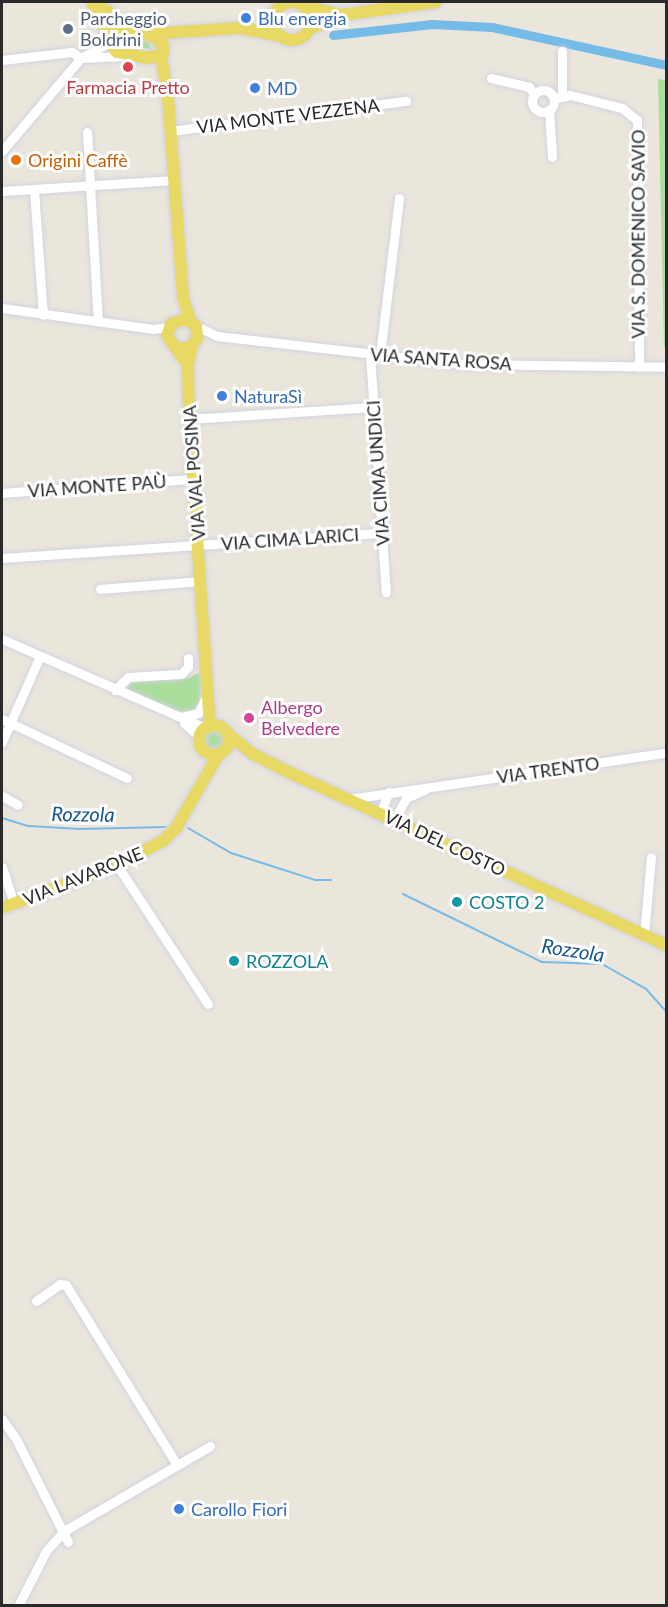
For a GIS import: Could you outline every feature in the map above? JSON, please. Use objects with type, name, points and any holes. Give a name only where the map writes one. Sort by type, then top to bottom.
[{"type":"main road","points":[[92,2],[140,33],[197,33],[240,28],[274,15],[282,4],[302,5],[342,15]]},
{"type":"main road","points":[[92,2],[108,39],[123,56],[142,58],[162,54],[176,41],[197,33]]},
{"type":"main road","points":[[240,28],[296,39],[309,29],[342,15],[436,2]]},
{"type":"main road","points":[[302,5],[309,13],[309,29]]},
{"type":"main road","points":[[274,15],[274,27],[280,36]]},
{"type":"main road","points":[[108,39],[121,28],[140,33],[158,39],[162,54]]},
{"type":"main road","name":"VIA VAL POSINA","points":[[162,54],[175,180],[183,323],[194,344],[188,365],[189,419],[209,689],[204,735]]},
{"type":"main road","name":"VIA VAL POSINA","points":[[142,58],[156,73],[168,109]]},
{"type":"main road","name":"VIA VAL POSINA","points":[[172,344],[183,323]]},
{"type":"main road","points":[[172,344],[194,344]]},
{"type":"main road","points":[[172,344],[188,365]]},
{"type":"main road","name":"VIA VAL POSINA","points":[[209,689],[226,732]]},
{"type":"main road","points":[[221,753],[226,732],[204,735],[208,754],[253,754]]},
{"type":"main road","name":"VIA DEL COSTO","points":[[226,732],[253,754],[666,945]]},
{"type":"main road","name":"VIA LAVARONE","points":[[201,781],[204,735]]},
{"type":"main road","name":"VIA LAVARONE","points":[[2,908],[117,865],[147,851],[176,828],[201,781],[221,753]]},
{"type":"street","points":[[2,151],[81,58],[108,39]]},
{"type":"street","points":[[552,157],[549,110],[558,98],[562,51]]},
{"type":"street","points":[[2,60],[72,52],[81,58],[123,56]]},
{"type":"street","points":[[491,78],[529,87],[534,94],[534,107],[539,111],[549,110]]},
{"type":"street","points":[[534,94],[544,90],[558,98]]},
{"type":"street","name":"VIA S. DOMENICO SAVIO","points":[[558,98],[622,108],[637,120],[639,367]]},
{"type":"street","name":"VIA MONTE VEZZENA","points":[[171,131],[406,101]]},
{"type":"street","points":[[87,132],[98,322]]},
{"type":"street","points":[[2,191],[175,180]]},
{"type":"street","points":[[34,190],[43,315]]},
{"type":"street","name":"VIA CIMA UNDICI","points":[[386,592],[373,407],[375,355],[399,198]]},
{"type":"street","points":[[2,308],[153,329],[183,323]]},
{"type":"street","name":"VIA SANTA ROSA","points":[[183,323],[217,336],[462,364],[666,367]]},
{"type":"street","points":[[153,329],[172,344]]},
{"type":"street","name":"VIA SANTA ROSA","points":[[194,344],[217,336]]},
{"type":"street","points":[[189,419],[373,407]]},
{"type":"street","name":"VIA MONTE PAÙ","points":[[2,493],[194,479]]},
{"type":"street","name":"VIA CIMA LARICI","points":[[2,558],[382,532]]},
{"type":"street","points":[[100,590],[201,581]]},
{"type":"street","points":[[2,639],[175,716],[204,735]]},
{"type":"street","points":[[2,742],[6,721],[40,656]]},
{"type":"street","points":[[115,690],[128,677],[181,674],[188,667],[188,658]]},
{"type":"street","points":[[175,716],[191,717],[198,713],[209,689]]},
{"type":"street","points":[[6,721],[127,778]]},
{"type":"street","name":"VIA TRENTO","points":[[349,799],[666,753]]},
{"type":"street","name":"VIA TRENTO","points":[[394,820],[406,798],[429,788]]},
{"type":"street","points":[[380,813],[388,792]]},
{"type":"street","points":[[2,796],[18,805]]},
{"type":"street","points":[[644,935],[651,857]]},
{"type":"street","points":[[117,865],[208,1004]]},
{"type":"street","points":[[2,867],[15,903]]},
{"type":"street","points":[[36,1301],[60,1284],[66,1285],[177,1465]]},
{"type":"street","points":[[2,1419],[16,1439],[68,1542]]},
{"type":"street","points":[[18,1605],[46,1551],[64,1531],[210,1446]]},
{"type":"green space","points":[[122,34],[148,42],[152,49],[121,45],[116,39]]},
{"type":"green space","points":[[658,79],[666,80],[666,347],[664,347]]},
{"type":"green space","points":[[202,671],[199,708],[187,715],[126,690],[132,681],[188,678]]},
{"type":"green space","points":[[214,731],[221,734],[224,741],[221,748],[214,751],[207,748],[204,741],[207,734]]},
{"type":"waterway","points":[[333,35],[432,24],[492,27],[666,65]]},
{"type":"waterway","name":"Rozzola","points":[[2,818],[29,826],[80,829],[166,827]]},
{"type":"waterway","name":"Rozzola","points":[[188,828],[231,853],[315,880],[331,880]]},
{"type":"waterway","name":"Rozzola","points":[[403,894],[542,962],[602,964],[646,989],[666,1011]]},
{"type":"place","name":"Blu energia","points":[[246,18]]},
{"type":"place","name":"Parcheggio Boldrini","points":[[68,29]]},
{"type":"place","name":"Farmacia Pretto","points":[[128,67]]},
{"type":"place","name":"MD","points":[[255,88]]},
{"type":"place","name":"Origini Caffè","points":[[16,160]]},
{"type":"place","name":"NaturaSì","points":[[222,396]]},
{"type":"place","name":"Albergo Belvedere","points":[[249,718]]},
{"type":"place","name":"COSTO 2","points":[[457,902]]},
{"type":"place","name":"ROZZOLA","points":[[234,961]]},
{"type":"place","name":"Carollo Fiori","points":[[179,1509]]}]
